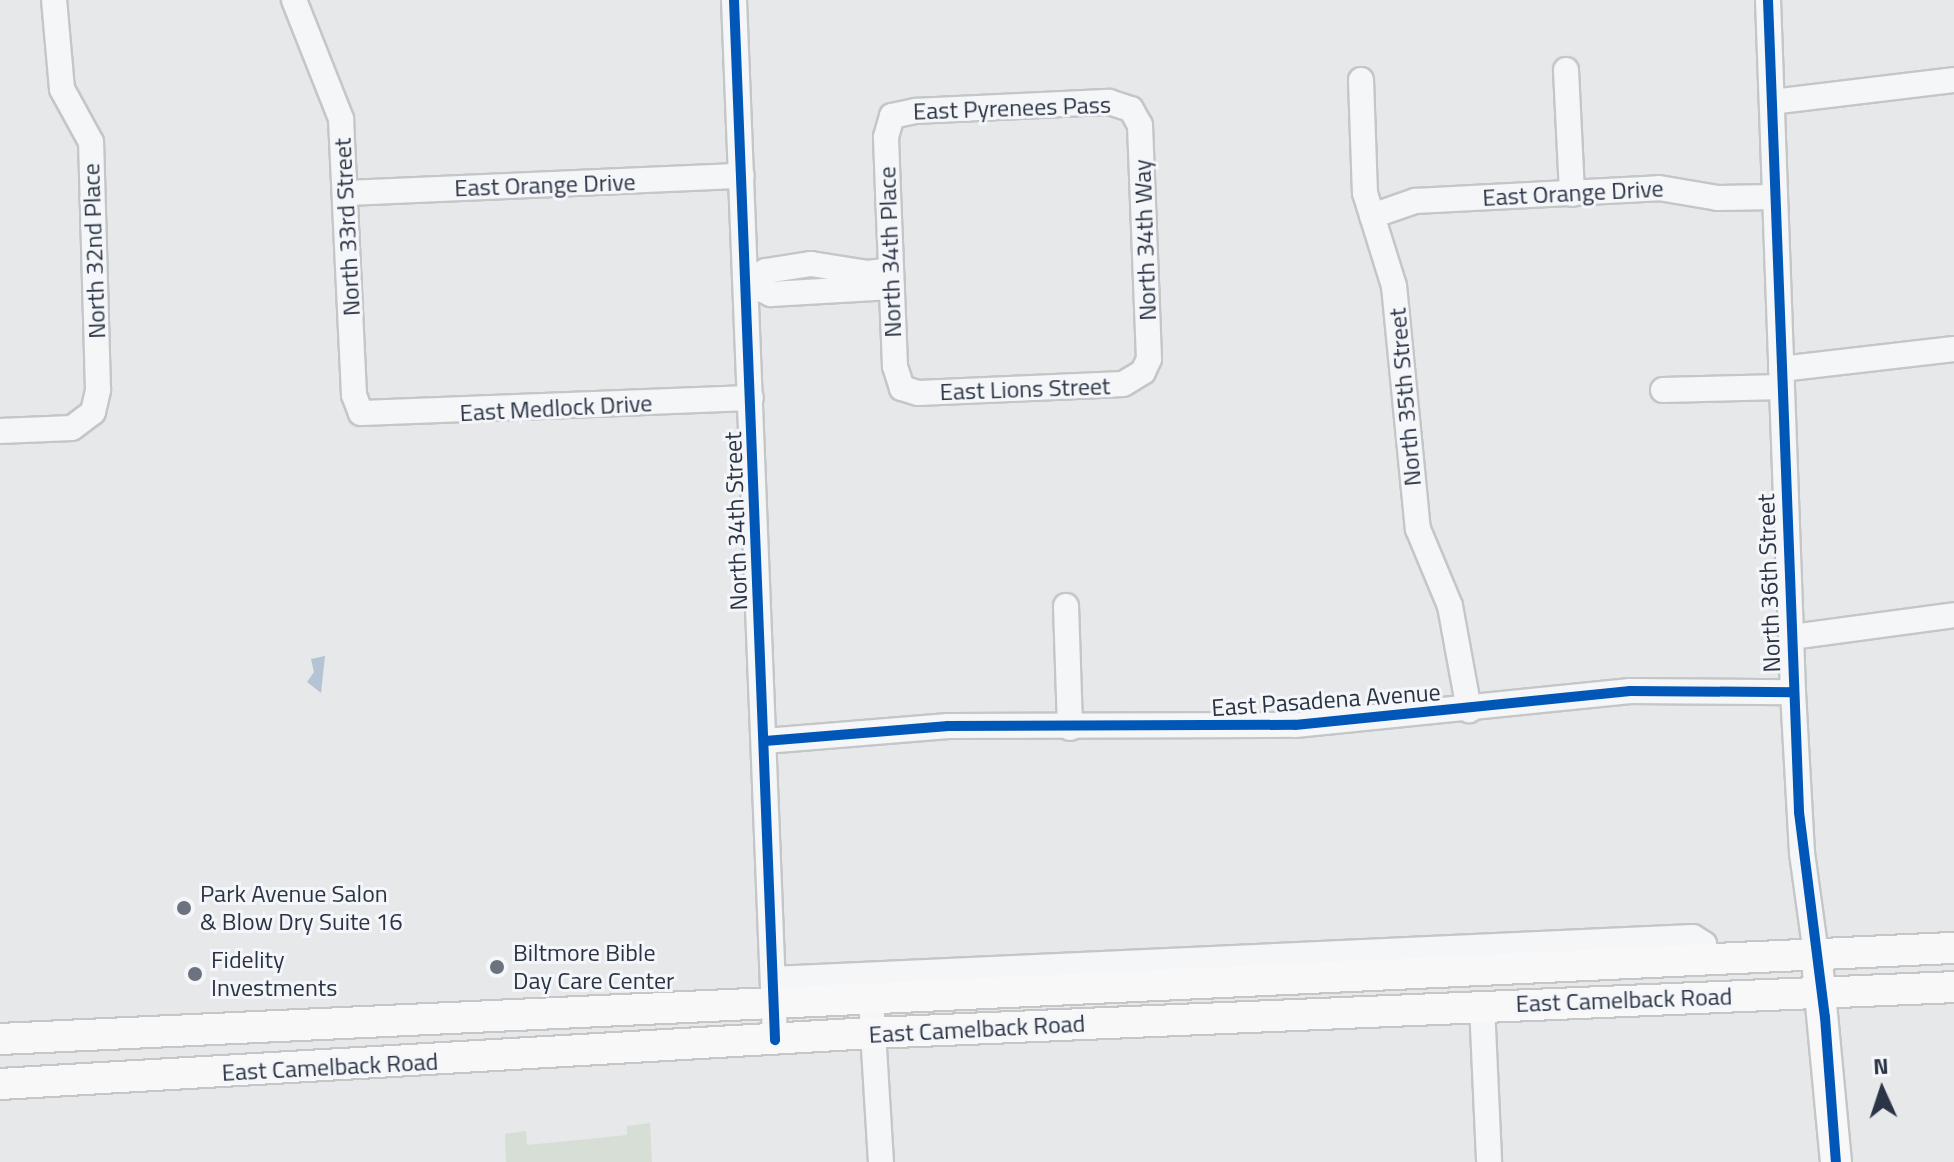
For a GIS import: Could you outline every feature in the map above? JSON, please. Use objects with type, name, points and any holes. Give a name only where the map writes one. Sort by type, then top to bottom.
[{"type":"main road","name":"East Camelback Road","points":[[0,1039],[408,1019],[773,992],[871,999],[1294,967],[1706,959],[1954,948]]},
{"type":"main road","name":"North 36th Street","points":[[1816,954],[1836,1162]]},
{"type":"main road","points":[[1294,967],[1297,1014]]},
{"type":"main road","name":"East Camelback Road","points":[[0,1084],[408,1063],[872,1033],[1954,987]]},
{"type":"main road","points":[[408,1019],[408,1063]]},
{"type":"street","name":"North 32nd Place","points":[[0,431],[72,428],[93,412],[98,390],[91,142],[62,89],[54,0]]},
{"type":"street","name":"North 33rd Street","points":[[294,0],[341,119],[348,193],[354,395],[361,413]]},
{"type":"street","name":"North 34th Street","points":[[734,0],[775,1040]]},
{"type":"street","name":"North 36th Street","points":[[1768,0],[1793,692],[1802,853],[1816,954]]},
{"type":"street","points":[[1566,70],[1572,194]]},
{"type":"street","name":"North 35th Street","points":[[1361,80],[1365,193],[1394,286],[1418,529],[1450,606],[1469,710]]},
{"type":"street","points":[[1772,102],[1954,80]]},
{"type":"street","name":"East Pyrenees Pass","points":[[892,116],[916,111],[1109,102],[1131,109]]},
{"type":"street","name":"North 34th Way","points":[[1131,109],[1140,125],[1145,226],[1149,359],[1143,372]]},
{"type":"street","name":"North 34th Place","points":[[892,116],[886,137],[895,366],[902,388]]},
{"type":"street","name":"East Orange Drive","points":[[348,193],[742,176]]},
{"type":"street","name":"East Orange Drive","points":[[1372,216],[1415,201],[1659,188],[1718,198],[1775,197]]},
{"type":"street","points":[[746,282],[766,271],[811,264],[892,278]]},
{"type":"street","points":[[811,264],[812,292]]},
{"type":"street","points":[[746,282],[771,294],[812,292],[892,278]]},
{"type":"street","points":[[1663,390],[1781,378],[1954,349]]},
{"type":"street","name":"East Lions Street","points":[[902,388],[918,393],[1123,384],[1143,372]]},
{"type":"street","name":"East Medlock Drive","points":[[361,413],[751,398]]},
{"type":"street","points":[[1066,606],[1070,728]]},
{"type":"street","points":[[1792,637],[1954,615]]},
{"type":"street","name":"East Pasadena Avenue","points":[[765,741],[900,727],[1295,725],[1469,710],[1630,691],[1793,692]]},
{"type":"street","name":"East Camelback Road","points":[[773,992],[1294,967]]},
{"type":"street","points":[[871,999],[881,1162]]},
{"type":"street","points":[[1482,1005],[1489,1162]]},
{"type":"shaded area","points":[[650,1123],[652,1162],[506,1162],[505,1134],[526,1131],[527,1145],[627,1135],[627,1126]]},
{"type":"water","points":[[325,656],[321,693],[307,682],[314,672],[311,659]]},
{"type":"cycle path","points":[[734,0],[775,1040]]},
{"type":"cycle path","points":[[1768,0],[1799,812],[1825,1017],[1836,1162]]},
{"type":"cycle path","points":[[765,741],[948,726],[1295,725],[1630,691],[1793,692]]},
{"type":"place","name":"Park Avenue Salon & Blow Dry Suite 16","points":[[184,908]]},
{"type":"place","name":"Biltmore Bible Day Care Center","points":[[497,967]]},
{"type":"place","name":"Fidelity Investments","points":[[195,974]]}]
